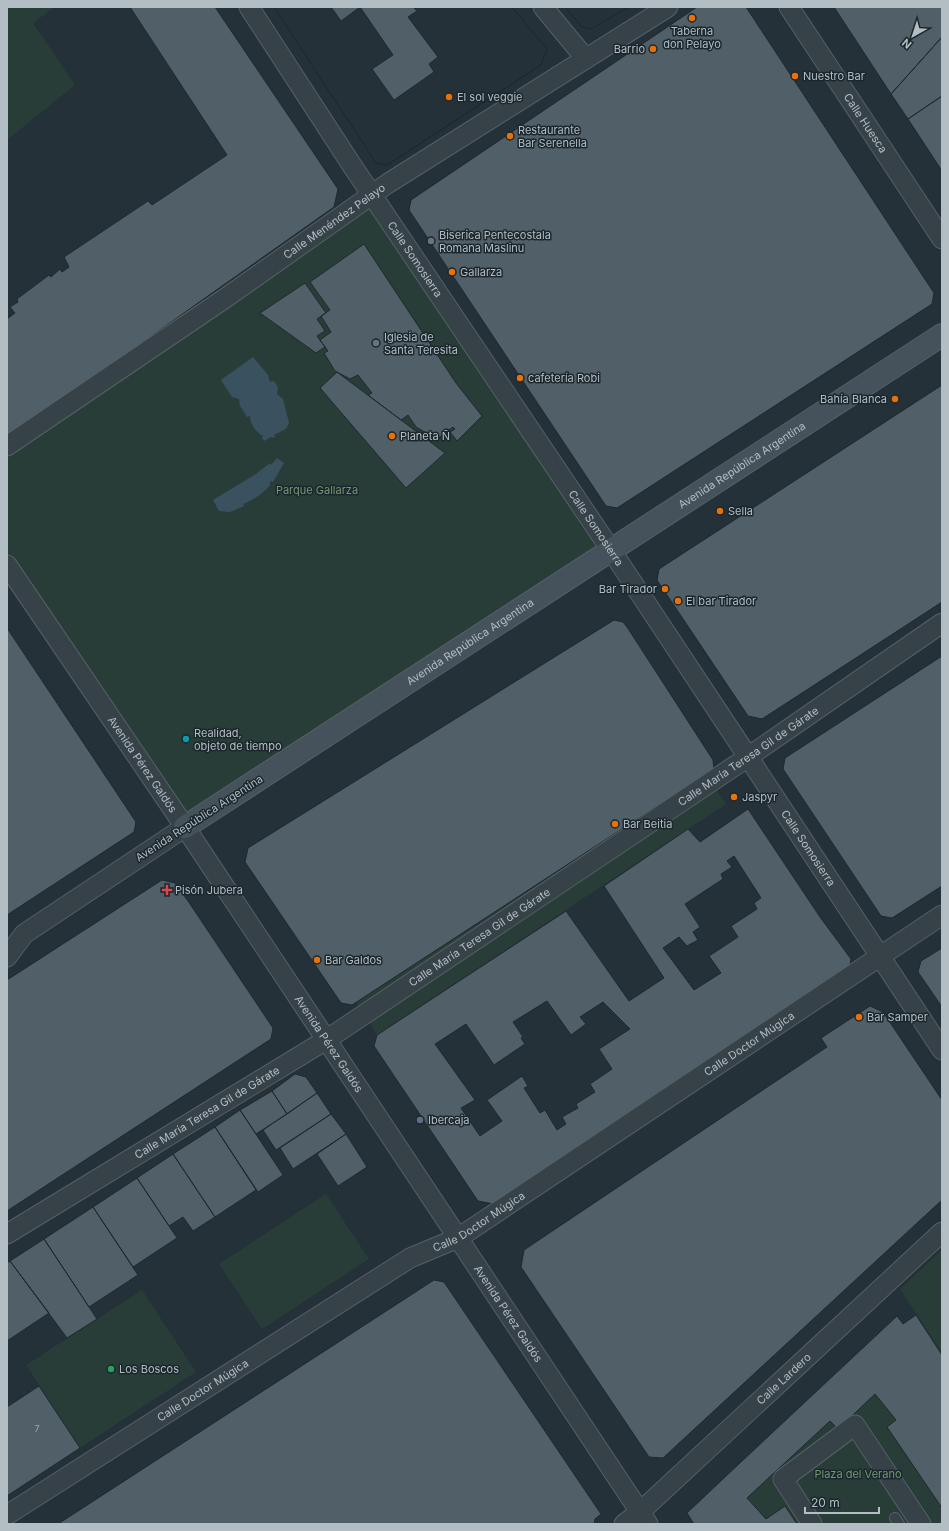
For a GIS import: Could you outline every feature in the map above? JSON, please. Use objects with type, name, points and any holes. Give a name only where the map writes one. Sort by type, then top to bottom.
[{"type":"main road","name":"Avenida República Argentina","points":[[185,827],[942,335]]},
{"type":"street","name":"Calle Somosierra","points":[[249,7],[372,195],[611,550],[942,1050]]},
{"type":"street","points":[[543,7],[586,59]]},
{"type":"street","name":"Calle Menéndez Pelayo","points":[[7,446],[224,299],[387,184],[668,7]]},
{"type":"street","name":"Calle Huesca","points":[[789,7],[942,239]]},
{"type":"street","name":"Avenida Pérez Galdós","points":[[7,566],[185,827],[644,1518]]},
{"type":"street","name":"Calle María Teresa Gil de Gárate","points":[[7,1234],[326,1040],[748,757],[942,623]]},
{"type":"street","name":"Avenida República Argentina","points":[[8,956],[24,934],[185,827]]},
{"type":"street","name":"Calle Doctor Múgica","points":[[7,1515],[410,1258],[458,1238],[942,915]]},
{"type":"street","name":"Calle Lardero","points":[[624,1524],[644,1518],[942,1232]]},
{"type":"street","points":[[812,1524],[783,1479],[856,1425],[921,1524]]},
{"type":"green space","points":[[7,7],[55,7],[33,23],[75,85],[7,140]]},
{"type":"green space","name":"Parque Gallarza","points":[[373,195],[611,550],[185,827],[7,565],[7,446]]},
{"type":"green space","points":[[706,775],[726,804],[377,1035],[356,1002]]},
{"type":"green space","points":[[326,1194],[369,1259],[262,1329],[219,1264]]},
{"type":"green space","points":[[942,1250],[942,1353],[900,1289]]},
{"type":"green space","name":"Los Boscos","points":[[142,1290],[196,1372],[80,1448],[26,1365]]},
{"type":"green space","name":"Plaza del Verano","points":[[875,1394],[896,1420],[887,1427],[942,1508],[942,1524],[797,1524],[785,1507],[766,1519],[747,1498],[830,1421],[838,1429]]},
{"type":"water","points":[[253,357],[268,375],[270,382],[274,381],[278,387],[277,394],[283,399],[289,423],[286,429],[274,435],[275,438],[271,437],[264,441],[262,438],[263,436],[252,425],[250,416],[247,417],[240,406],[239,399],[232,397],[221,380]]},
{"type":"water","points":[[277,458],[284,463],[273,482],[270,481],[270,485],[265,491],[254,499],[243,504],[244,506],[230,512],[219,511],[213,500],[256,474],[270,463],[271,465]]},
{"type":"building","points":[[130,7],[215,7],[338,189],[334,207],[7,438],[7,319],[15,313],[10,307],[18,302],[17,299],[49,275],[51,277],[60,269],[62,272],[69,267],[64,257],[148,201],[152,205],[227,155]]},
{"type":"building","points":[[274,7],[331,7],[341,21],[360,7],[393,55],[372,69],[394,100],[434,72],[429,64],[438,57],[408,17],[417,11],[413,7],[512,7],[547,49],[541,65],[387,165],[376,163]]},
{"type":"building","points":[[274,7],[512,7],[547,49],[541,65],[387,165],[376,163]]},
{"type":"building","points":[[565,7],[629,7],[591,29],[582,27]]},
{"type":"building","points":[[565,7],[629,7],[591,29],[582,27]]},
{"type":"building","points":[[697,7],[746,7],[934,293],[932,304],[617,508],[606,506],[409,210],[411,200]]},
{"type":"building","points":[[834,7],[942,7],[942,37],[891,94]]},
{"type":"building","points":[[942,37],[942,96],[908,119],[891,94]]},
{"type":"building","points":[[942,96],[942,171],[908,119]]},
{"type":"building","name":"Iglesia de Santa Teresita","points":[[364,244],[456,383],[482,416],[457,441],[450,432],[455,429],[453,427],[437,439],[416,427],[408,415],[401,420],[368,395],[372,393],[358,375],[350,379],[335,371],[324,353],[328,351],[320,340],[331,332],[321,316],[330,310],[310,282]]},
{"type":"building","points":[[305,283],[326,313],[317,319],[325,331],[317,336],[325,347],[316,353],[260,313]]},
{"type":"building","name":"Planeta Ñ","points":[[337,372],[445,453],[406,488],[320,388]]},
{"type":"building","points":[[942,385],[942,602],[762,719],[748,716],[657,580],[659,569]]},
{"type":"building","points":[[614,620],[623,622],[627,627],[713,760],[714,769],[352,1005],[341,1003],[245,862],[248,848]]},
{"type":"building","points":[[7,628],[136,822],[134,832],[7,915]]},
{"type":"building","points":[[942,656],[942,886],[892,918],[881,916],[783,769],[785,758]]},
{"type":"building","points":[[748,809],[820,917],[851,959],[849,971],[494,1204],[478,1201],[374,1046],[377,1035],[566,911],[629,1001],[664,978],[604,886],[688,829],[700,842]],"holes":[[[734,856],[761,898],[754,903],[757,909],[731,926],[738,937],[709,956],[721,973],[694,990],[663,948],[679,937],[687,946],[698,940],[693,932],[700,927],[685,904],[723,879],[721,874],[732,867],[727,861]],[[547,1001],[571,1035],[586,1024],[580,1017],[603,1002],[630,1029],[599,1049],[612,1069],[590,1084],[595,1092],[576,1104],[578,1108],[562,1117],[566,1124],[557,1130],[545,1110],[540,1113],[524,1088],[528,1086],[522,1076],[487,1100],[502,1121],[480,1136],[461,1108],[475,1100],[435,1044],[466,1024],[494,1065],[525,1044],[521,1038],[523,1037],[513,1022]]]},
{"type":"building","points":[[162,880],[175,883],[188,901],[273,1028],[271,1039],[7,1211],[7,980]]},
{"type":"building","points":[[942,948],[942,1007],[918,972],[921,961]]},
{"type":"building","points":[[870,1006],[883,1012],[942,1100],[942,1200],[663,1458],[649,1457],[521,1267],[524,1250],[827,1047],[821,1038]]},
{"type":"building","points":[[295,1074],[306,1077],[317,1093],[287,1114],[272,1091]]},
{"type":"building","points":[[272,1091],[287,1114],[256,1134],[240,1110]]},
{"type":"building","points":[[317,1093],[331,1114],[276,1150],[263,1130]]},
{"type":"building","points":[[240,1110],[283,1175],[258,1192],[215,1127]]},
{"type":"building","points":[[331,1114],[346,1134],[293,1169],[280,1148]]},
{"type":"building","points":[[215,1127],[256,1190],[215,1217],[173,1154]]},
{"type":"building","points":[[346,1134],[367,1167],[338,1186],[317,1154]]},
{"type":"building","points":[[173,1154],[215,1217],[193,1231],[183,1217],[169,1226],[137,1178]]},
{"type":"building","points":[[137,1178],[177,1238],[133,1267],[93,1207]]},
{"type":"building","points":[[93,1207],[138,1275],[89,1307],[44,1239]]},
{"type":"building","points":[[44,1239],[97,1319],[67,1338],[10,1261]]},
{"type":"building","points":[[10,1261],[49,1313],[7,1341],[7,1263]]},
{"type":"building","points":[[434,1280],[444,1282],[601,1514],[595,1519],[594,1524],[58,1524]]},
{"type":"building","points":[[916,1315],[942,1355],[942,1508],[887,1427],[896,1420],[875,1394],[838,1429],[830,1421],[747,1498],[766,1519],[785,1506],[797,1524],[694,1524],[687,1513],[725,1477],[897,1316],[903,1324]]},
{"type":"building","points":[[39,1386],[80,1448],[7,1496],[7,1407]]},
{"type":"place","name":"Taberna don Pelayo","points":[[692,18]]},
{"type":"place","name":"Barrio","points":[[653,49]]},
{"type":"place","name":"Nuestro Bar","points":[[795,76]]},
{"type":"place","name":"El sol veggie","points":[[449,97]]},
{"type":"place","name":"Restaurante Bar Serenella","points":[[510,136]]},
{"type":"place","name":"Biserica Pentecostala Romana Maslinu","points":[[431,241]]},
{"type":"place","name":"Gallarza","points":[[452,272]]},
{"type":"place","name":"Iglesia de Santa Teresita","points":[[376,343]]},
{"type":"place","name":"cafetería Robi","points":[[520,378]]},
{"type":"place","name":"Bahía Blanca","points":[[895,399]]},
{"type":"place","name":"Planeta Ñ","points":[[392,436]]},
{"type":"place","name":"Sella","points":[[720,511]]},
{"type":"place","name":"Bar Tirador","points":[[665,589]]},
{"type":"place","name":"El bar Tirador","points":[[678,601]]},
{"type":"place","name":"Realidad, objeto de tiempo","points":[[186,739]]},
{"type":"place","name":"Jaspyr","points":[[734,797]]},
{"type":"place","name":"Bar Beitia","points":[[615,824]]},
{"type":"place","name":"Pisón Jubera","points":[[167,890]]},
{"type":"place","name":"Bar Galdos","points":[[317,960]]},
{"type":"place","name":"Bar Samper","points":[[859,1017]]},
{"type":"place","name":"Ibercaja","points":[[420,1120]]},
{"type":"place","name":"Los Boscos","points":[[111,1369]]}]
